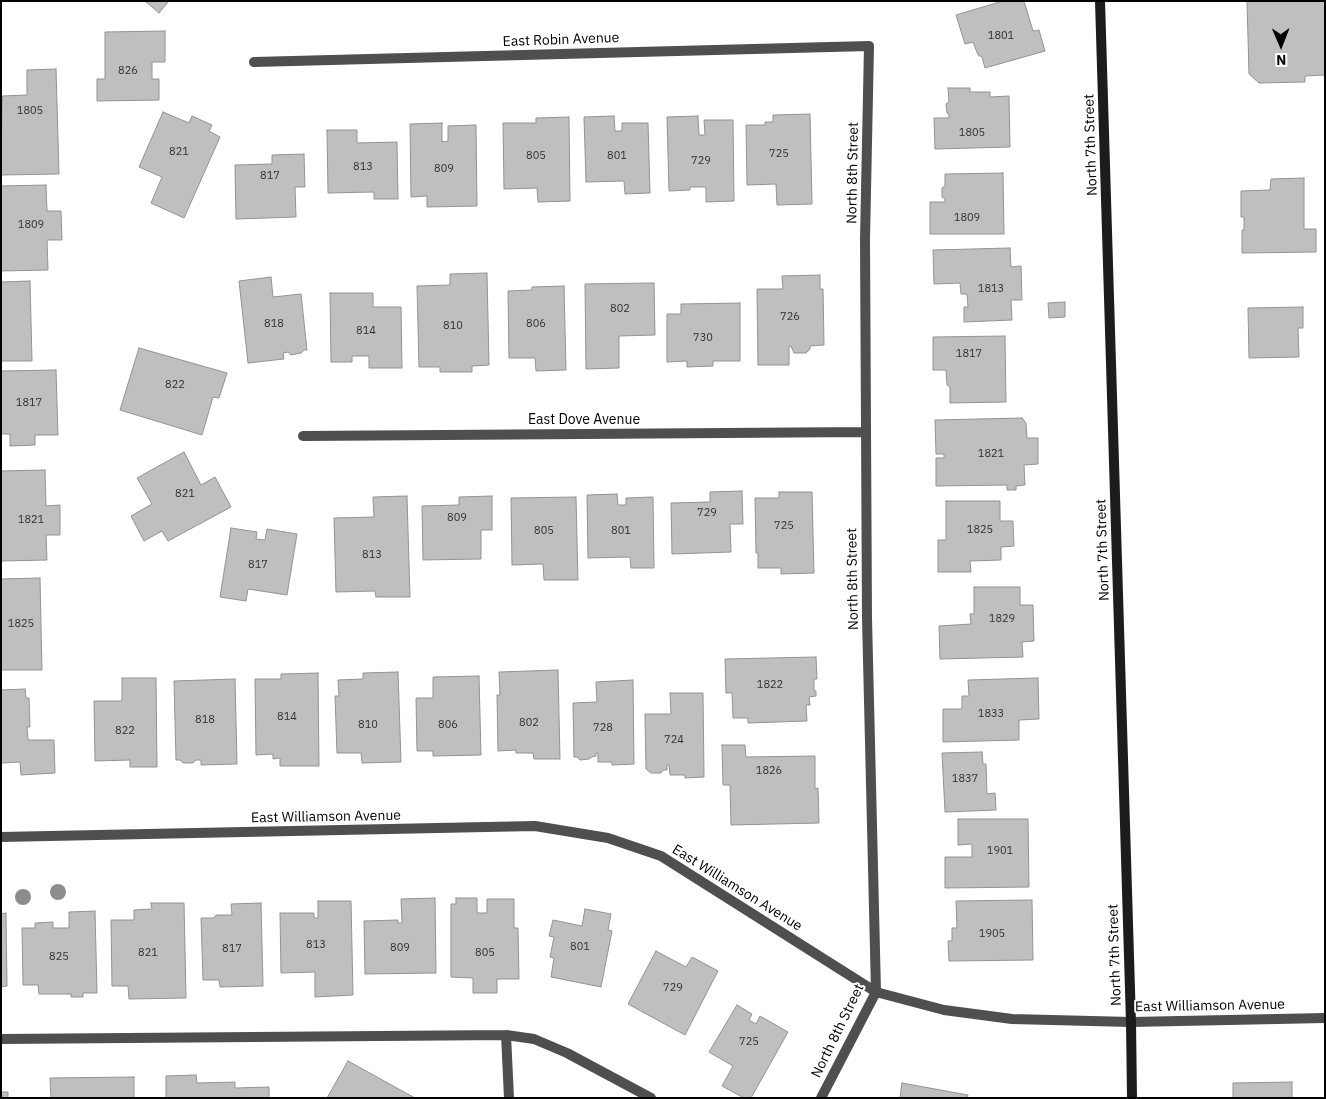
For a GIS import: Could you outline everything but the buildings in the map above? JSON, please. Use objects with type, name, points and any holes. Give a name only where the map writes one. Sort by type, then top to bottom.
[{"type":"street","name":"North 7th Street","points":[[1100,1],[1132,1098]]},
{"type":"street","name":"East Robin Avenue","points":[[254,62],[869,46]]},
{"type":"street","name":"North 8th Street","points":[[821,1098],[876,992],[867,618],[865,239],[869,46]]},
{"type":"street","name":"East Dove Avenue","points":[[302,436],[866,432]]},
{"type":"street","name":"East Williamson Avenue","points":[[1,837],[535,826],[608,838],[661,856],[876,992],[944,1010],[1012,1019],[1131,1022],[1325,1018]]},
{"type":"street","points":[[1,1039],[506,1035],[534,1039],[567,1053],[651,1098]]},
{"type":"street","points":[[506,1035],[509,1098]]}]
